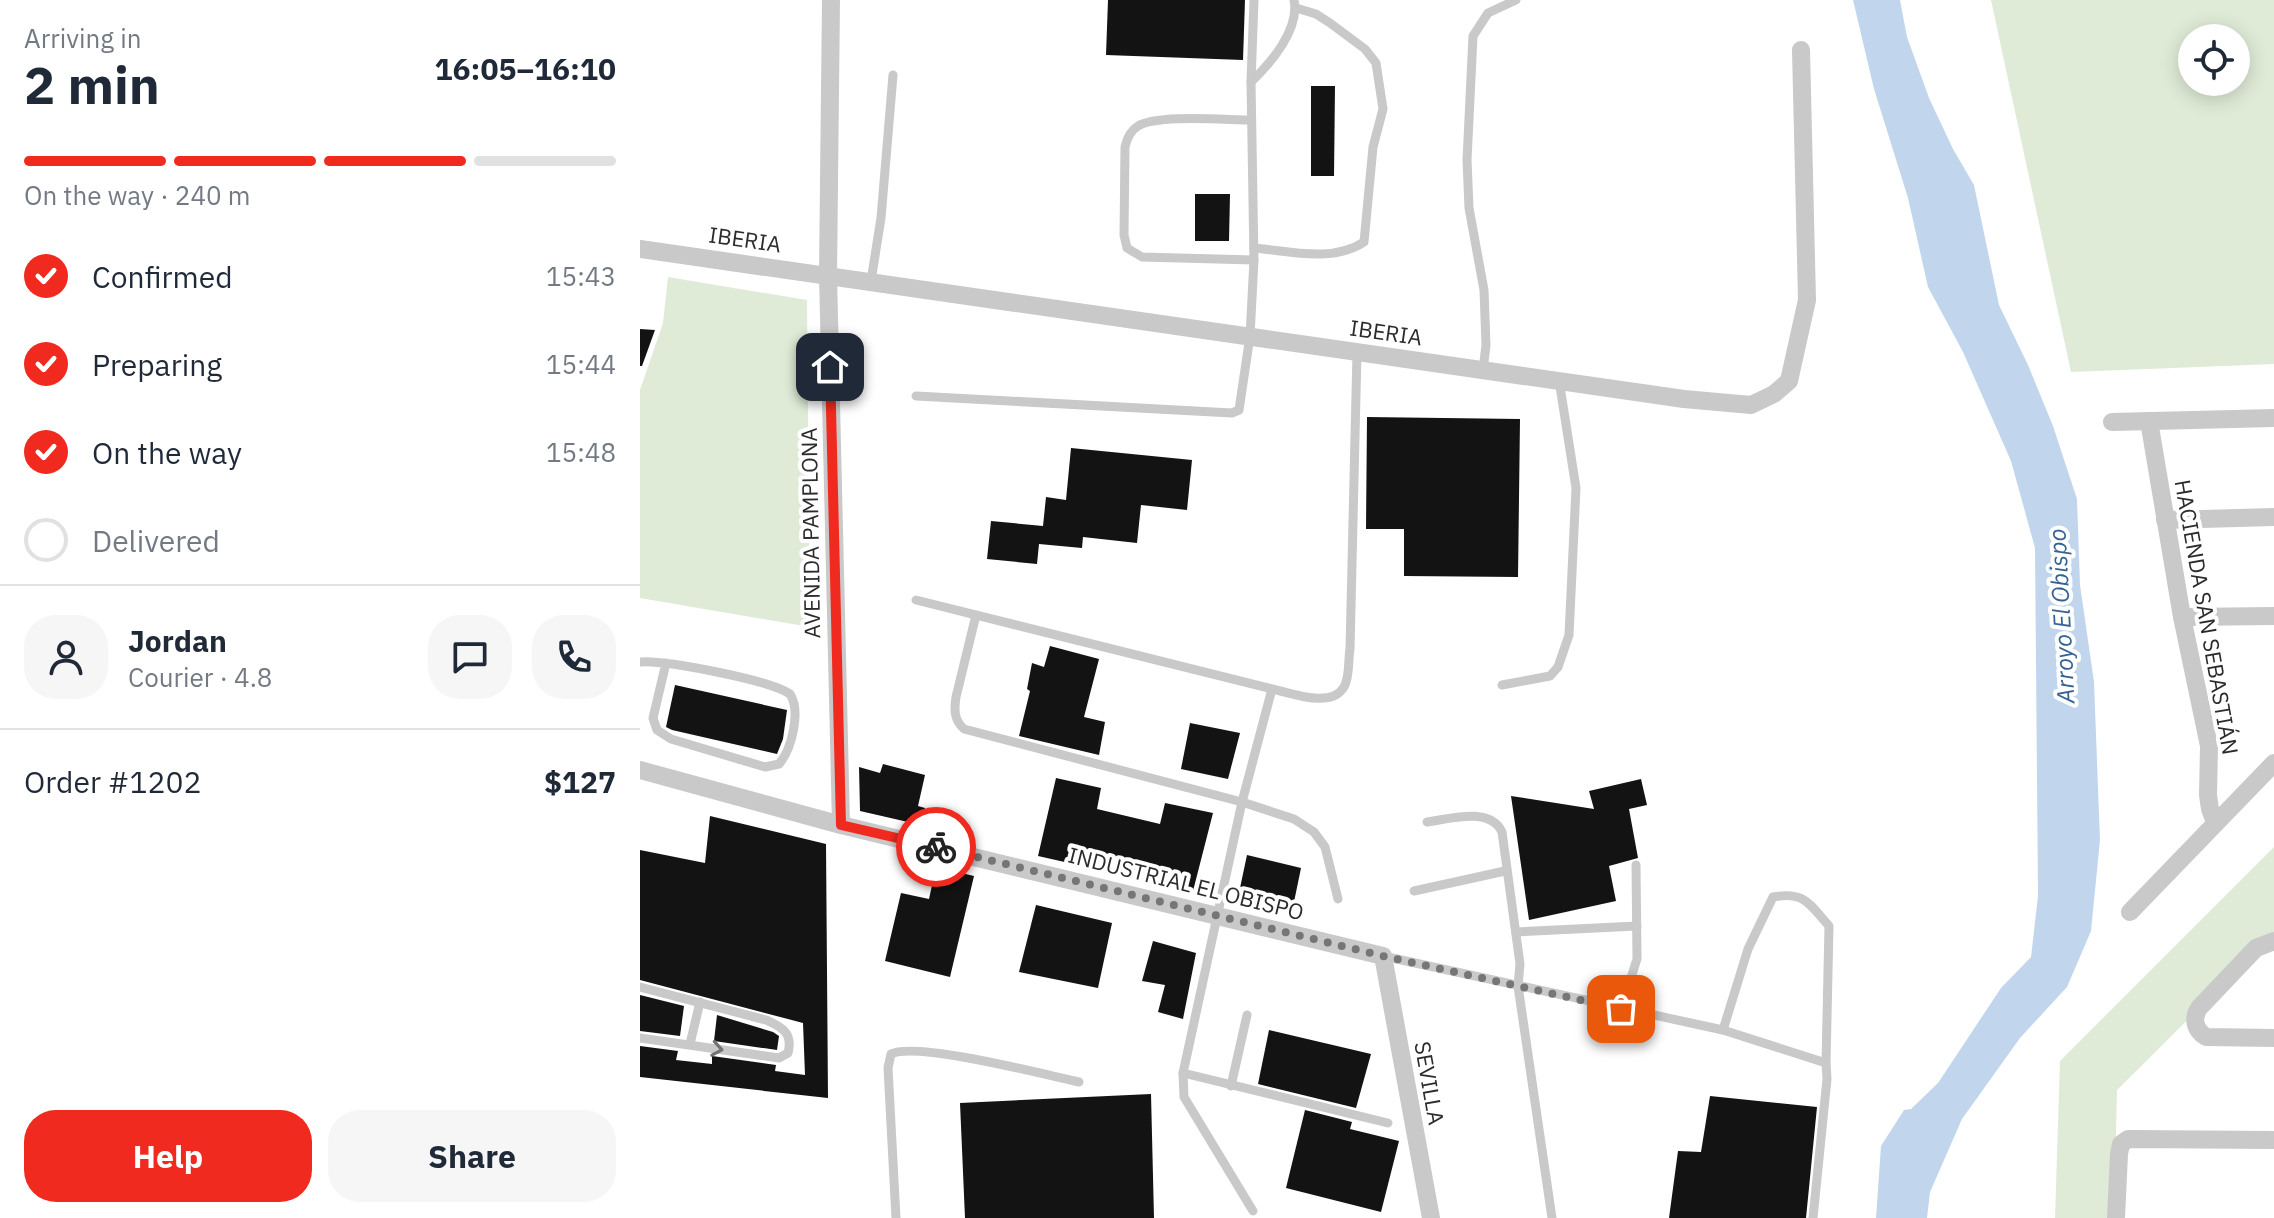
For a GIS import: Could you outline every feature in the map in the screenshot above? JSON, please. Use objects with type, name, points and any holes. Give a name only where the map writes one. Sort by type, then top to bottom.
[{"type":"street","name":"AVENIDA PAMPLONA","points":[[831,0],[828,275],[841,825]]},
{"type":"street","name":"IBERIA","points":[[640,249],[1684,399],[1751,405],[1774,394],[1789,381],[1807,300],[1801,50]]},
{"type":"street","points":[[2112,422],[2274,418]]},
{"type":"street","name":"HACIENDA SAN SEBASTIÁN","points":[[2149,421],[2182,617],[2209,746],[2208,795],[2215,822]]},
{"type":"street","points":[[2165,520],[2274,517]]},
{"type":"street","points":[[2182,617],[2274,616]]},
{"type":"street","points":[[2130,912],[2274,763]]},
{"type":"street","name":"INDUSTRIAL EL OBISPO","points":[[640,770],[841,825],[1383,956]]},
{"type":"street","points":[[2274,941],[2256,948],[2196,1011],[2197,1028],[2211,1038],[2274,1038]]},
{"type":"street","name":"SEVILLA","points":[[1383,956],[1431,1218]]},
{"type":"street","points":[[2116,1218],[2119,1154],[2121,1144],[2130,1139],[2274,1140]]},
{"type":"lane","points":[[916,396],[1232,413],[1239,410],[1250,336],[1254,260],[1251,82],[1254,0]]},
{"type":"lane","points":[[1483,370],[1486,345],[1484,290],[1469,208],[1467,160],[1473,36],[1488,13],[1516,0]]},
{"type":"lane","points":[[1251,82],[1288,34],[1295,4],[1316,14],[1365,49],[1376,63],[1383,109],[1373,147],[1364,242],[1352,250],[1337,254],[1254,248]]},
{"type":"lane","points":[[871,281],[881,218],[893,75]]},
{"type":"lane","points":[[1251,120],[1164,120],[1137,126],[1127,138],[1125,147],[1124,235],[1127,248],[1142,257],[1254,260]]},
{"type":"lane","points":[[916,600],[1272,689],[1328,698],[1338,694],[1346,681],[1350,649],[1357,352]]},
{"type":"lane","points":[[1502,685],[1550,676],[1558,667],[1569,635],[1576,488],[1559,380]]},
{"type":"lane","points":[[976,615],[954,710],[957,723],[964,729],[1242,802],[1294,819],[1314,832],[1328,857],[1338,899]]},
{"type":"lane","points":[[640,662],[666,663],[770,685],[790,694],[795,709],[786,756],[779,764],[765,767],[664,736],[653,723],[666,663]]},
{"type":"lane","points":[[1253,1211],[1184,1097],[1183,1073],[1242,802],[1272,689]]},
{"type":"lane","points":[[1427,822],[1471,817],[1490,819],[1502,832],[1520,964],[1518,986],[1552,1218]]},
{"type":"lane","points":[[1621,1009],[1637,959],[1636,865]]},
{"type":"lane","points":[[1414,891],[1505,871]]},
{"type":"lane","points":[[1723,1030],[1748,949],[1773,897],[1790,894],[1803,897],[1829,926],[1827,1079],[1813,1218]]},
{"type":"lane","points":[[1516,932],[1637,926]]},
{"type":"lane","name":"INDUSTRIAL EL OBISPO","points":[[1383,956],[1723,1030],[1826,1063]]},
{"type":"lane","points":[[640,987],[778,1025],[788,1035],[790,1048],[779,1058],[640,1038]]},
{"type":"lane","points":[[690,1044],[700,1002]]},
{"type":"lane","points":[[1231,1086],[1247,1015]]},
{"type":"lane","points":[[896,1218],[888,1068],[891,1054],[899,1050],[943,1054],[1079,1082]]},
{"type":"lane","points":[[1183,1073],[1388,1123]]},
{"type":"green space","points":[[1991,0],[2274,0],[2274,364],[2071,372]]},
{"type":"green space","points":[[668,277],[807,300],[810,627],[640,598],[640,390],[663,323]]},
{"type":"green space","points":[[2274,847],[2274,941],[2266,942],[2117,1090],[2114,1218],[2055,1218],[2060,1061]]},
{"type":"water","name":"Arroyo El Obispo","points":[[1853,0],[1900,0],[1907,37],[1929,98],[1974,185],[1999,305],[2053,426],[2077,499],[2080,585],[2094,682],[2100,840],[2091,931],[2067,987],[2020,1038],[1962,1119],[1930,1192],[1927,1218],[1876,1218],[1881,1146],[1904,1110],[1911,1109],[1938,1083],[2001,988],[2031,957],[2038,896],[2035,548],[2011,461],[1963,352],[1928,287],[1908,198],[1874,89]]},
{"type":"building","points":[[1108,0],[1245,0],[1243,60],[1106,55]]},
{"type":"building","points":[[1311,86],[1335,86],[1334,176],[1311,176]]},
{"type":"building","points":[[1195,194],[1230,194],[1229,241],[1195,241]]},
{"type":"building","points":[[640,329],[655,330],[642,366],[640,366]]},
{"type":"building","points":[[1367,417],[1520,419],[1518,577],[1404,576],[1404,529],[1366,529]]},
{"type":"building","points":[[1071,448],[1192,460],[1187,510],[1141,505],[1137,543],[1083,537],[1082,548],[1039,544],[1037,564],[987,559],[991,521],[1043,526],[1046,497],[1066,500]]},
{"type":"building","points":[[1050,646],[1099,659],[1084,717],[1105,722],[1099,755],[1019,736],[1030,691],[1027,689],[1032,663],[1044,667]]},
{"type":"building","points":[[675,685],[787,710],[783,739],[777,754],[666,727]]},
{"type":"building","points":[[1190,723],[1240,733],[1228,779],[1181,769]]},
{"type":"building","points":[[883,764],[925,775],[918,806],[925,808],[921,825],[860,811],[859,767],[880,773]]},
{"type":"building","points":[[1056,778],[1101,788],[1097,809],[1160,824],[1165,803],[1213,813],[1193,891],[1038,856]]},
{"type":"building","points":[[1641,779],[1647,805],[1629,809],[1638,858],[1609,866],[1616,901],[1529,920],[1511,796],[1594,809],[1589,791]]},
{"type":"building","points":[[710,816],[826,844],[828,1098],[640,1077],[640,1046],[678,1051],[676,1060],[712,1064],[712,1056],[776,1065],[775,1071],[805,1075],[803,1023],[640,980],[640,850],[705,863]]},
{"type":"building","points":[[1247,855],[1301,868],[1294,902],[1240,888]]},
{"type":"building","points":[[936,867],[974,876],[950,977],[885,961],[901,893],[929,899]]},
{"type":"building","points":[[1036,905],[1112,923],[1098,988],[1019,972]]},
{"type":"building","points":[[1153,941],[1196,953],[1183,1019],[1158,1012],[1165,985],[1142,981]]},
{"type":"building","points":[[640,995],[684,1006],[680,1036],[640,1031]]},
{"type":"building","points":[[717,1015],[773,1032],[779,1036],[777,1050],[714,1041]]},
{"type":"building","points":[[1269,1030],[1371,1054],[1356,1108],[1258,1084]]},
{"type":"building","points":[[1151,1094],[1154,1218],[965,1218],[960,1103]]},
{"type":"building","points":[[1710,1096],[1817,1107],[1806,1218],[1669,1218],[1678,1151],[1701,1152]]},
{"type":"building","points":[[1305,1110],[1352,1122],[1350,1129],[1399,1141],[1381,1212],[1286,1188]]},
{"type":"way so far","points":[[936,847],[1383,956],[1621,1009]]},
{"type":"route","points":[[830,367],[841,825],[936,847]]}]
